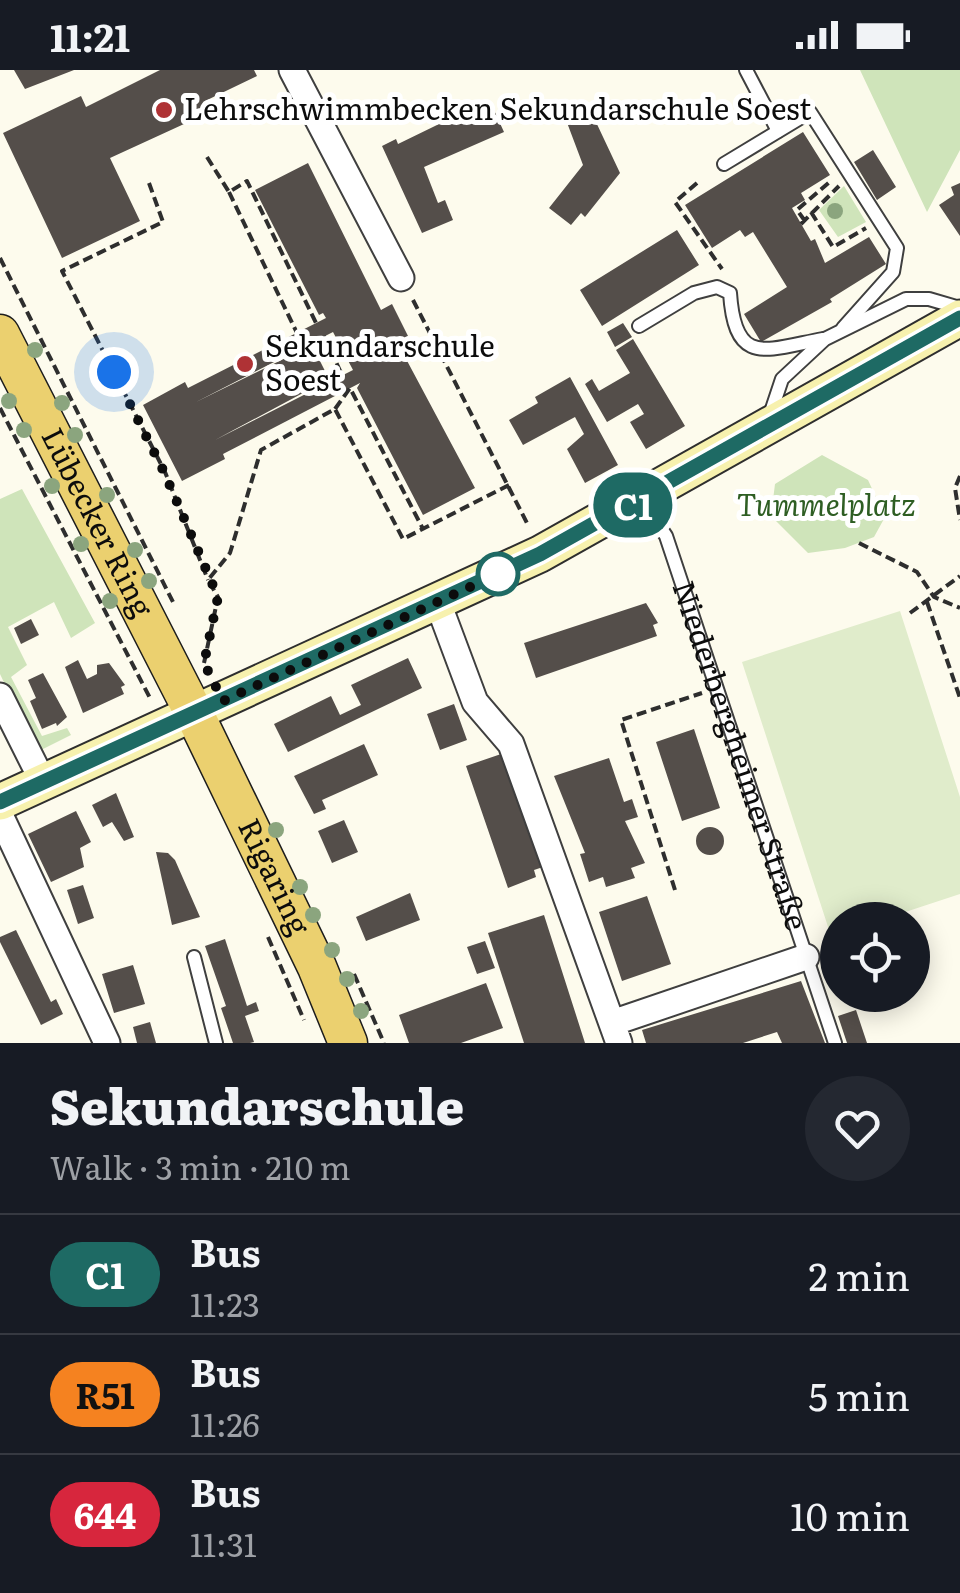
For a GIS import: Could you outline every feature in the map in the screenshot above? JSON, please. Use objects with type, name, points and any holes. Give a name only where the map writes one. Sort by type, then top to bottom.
[{"type":"main road","name":"Lübecker Ring","points":[[0,334],[194,714]]},
{"type":"main road","name":"Rigaring","points":[[194,714],[317,967],[348,1043]]},
{"type":"street","points":[[301,73],[401,278]]},
{"type":"street","points":[[0,802],[438,603],[642,500],[960,318]]},
{"type":"street","points":[[438,603],[476,702],[511,744],[615,1033],[806,957]]},
{"type":"street","points":[[0,696],[43,782]]},
{"type":"street","points":[[0,814],[107,1043]]},
{"type":"lane","points":[[746,70],[778,131]]},
{"type":"lane","points":[[724,164],[810,112],[843,176],[897,248],[892,272],[844,328]]},
{"type":"lane","points":[[640,326],[694,293],[717,286],[730,293],[732,329],[748,345],[772,349],[825,339]]},
{"type":"lane","points":[[766,430],[782,379],[825,339],[906,299],[929,299],[960,308]]},
{"type":"lane","name":"Niederbergheimer Straße","points":[[642,500],[666,536],[835,1043]]},
{"type":"lane","points":[[194,958],[216,1043]]},
{"type":"path","points":[[206,156],[229,192],[297,333]]},
{"type":"path","points":[[843,176],[812,212],[803,223],[797,210],[843,176]]},
{"type":"path","points":[[229,192],[247,182],[316,323]]},
{"type":"path","points":[[149,183],[162,222],[62,271],[164,472],[218,597],[194,714]]},
{"type":"path","points":[[697,183],[676,202],[728,278],[730,293]]},
{"type":"path","points":[[812,212],[833,248],[878,221]]},
{"type":"path","points":[[0,258],[176,608]]},
{"type":"path","points":[[401,278],[525,516]]},
{"type":"path","points":[[324,336],[342,375]]},
{"type":"path","points":[[208,580],[230,553],[261,450],[335,409],[350,388],[424,529]]},
{"type":"path","points":[[0,408],[194,714]]},
{"type":"path","points":[[335,409],[403,539],[509,486]]},
{"type":"path","points":[[960,476],[954,488],[960,520]]},
{"type":"path","points":[[860,543],[917,572],[934,597],[960,608]]},
{"type":"path","points":[[910,613],[960,576]]},
{"type":"path","points":[[927,602],[960,698]]},
{"type":"path","points":[[198,653],[204,663]]},
{"type":"path","points":[[675,890],[621,720],[716,688]]},
{"type":"path","points":[[262,925],[311,1035]]},
{"type":"green space","points":[[860,70],[960,70],[960,150],[927,212]]},
{"type":"green space","points":[[844,186],[866,222],[838,237],[819,210]]},
{"type":"green space","name":"Tummelplatz","points":[[822,455],[868,480],[885,517],[874,537],[845,548],[808,553],[771,516],[775,484]]},
{"type":"green space","points":[[22,489],[95,623],[71,638],[54,602],[8,627],[27,665],[11,677],[42,736],[67,728],[71,735],[37,752],[0,674],[0,499]]},
{"type":"green space","points":[[900,611],[960,797],[960,894],[930,904],[820,902],[742,662]]},
{"type":"building","points":[[14,70],[74,70],[25,89]]},
{"type":"building","points":[[160,70],[254,70],[257,76],[203,102],[208,113],[110,158],[140,221],[62,258],[3,133],[81,96],[86,107]]},
{"type":"building","points":[[587,103],[620,173],[585,217],[581,213],[571,225],[549,208],[583,165],[563,112]]},
{"type":"building","points":[[474,107],[477,115],[493,108],[504,132],[424,167],[438,203],[445,200],[453,220],[422,233],[382,146],[396,139],[398,144]]},
{"type":"building","points":[[803,132],[830,175],[801,193],[805,200],[792,208],[811,241],[815,239],[825,263],[869,237],[886,264],[830,299],[832,302],[761,342],[744,314],[787,287],[753,232],[745,237],[740,230],[712,248],[685,205]]},
{"type":"building","points":[[873,150],[896,187],[877,200],[854,162]]},
{"type":"building","points":[[308,163],[381,310],[392,304],[408,336],[397,342],[475,488],[423,515],[357,388],[360,383],[223,454],[225,459],[182,481],[143,405],[185,382],[188,388],[326,318],[323,313],[319,315],[255,190]],"holes":[[[333,332],[353,370],[215,440],[329,379],[312,345],[196,402]]]},
{"type":"building","points":[[960,183],[960,236],[939,205],[954,195],[951,187]]},
{"type":"building","points":[[677,230],[699,265],[602,326],[580,290]]},
{"type":"building","points":[[623,323],[632,337],[615,347],[607,332]]},
{"type":"building","points":[[633,339],[685,426],[646,449],[630,422],[644,414],[638,404],[607,422],[585,384],[592,379],[599,391],[630,373],[616,350]]},
{"type":"building","points":[[570,377],[618,465],[585,483],[567,449],[584,434],[575,417],[523,445],[509,420],[538,403],[535,397]]},
{"type":"building","points":[[646,603],[658,623],[653,625],[657,636],[536,678],[524,643]]},
{"type":"building","points":[[31,619],[39,635],[21,644],[14,628]]},
{"type":"building","points":[[408,658],[422,688],[288,752],[274,724],[331,696],[340,715],[361,705],[351,685]]},
{"type":"building","points":[[78,660],[87,679],[97,674],[97,665],[109,663],[125,685],[121,687],[124,694],[83,713],[65,667]]},
{"type":"building","points":[[43,673],[67,717],[57,726],[56,723],[42,729],[30,701],[36,698],[28,680]]},
{"type":"building","points":[[454,704],[467,740],[440,750],[427,714]]},
{"type":"building","points":[[694,729],[720,808],[682,821],[656,742]]},
{"type":"building","points":[[364,744],[378,775],[322,800],[326,809],[314,814],[294,776]]},
{"type":"building","points":[[504,753],[543,867],[534,870],[536,877],[508,888],[466,766]]},
{"type":"building","points":[[609,758],[624,802],[632,799],[638,817],[625,821],[645,863],[631,868],[635,878],[606,887],[603,877],[589,882],[580,854],[585,853],[554,776]]},
{"type":"building","points":[[116,793],[134,837],[124,841],[112,822],[103,827],[92,805]]},
{"type":"building","points":[[76,811],[91,842],[80,848],[84,867],[51,882],[28,834]]},
{"type":"building","points":[[344,820],[358,852],[332,863],[318,831]]},
{"type":"building","points":[[710,827],[720,831],[724,841],[720,851],[710,855],[700,851],[696,841],[700,831]]},
{"type":"building","points":[[156,852],[168,853],[175,860],[200,917],[172,925]]},
{"type":"building","points":[[83,885],[94,918],[78,924],[67,890]]},
{"type":"building","points":[[410,893],[420,920],[366,941],[356,917]]},
{"type":"building","points":[[647,896],[671,964],[622,981],[599,912]]},
{"type":"building","points":[[544,915],[585,1043],[524,1043],[488,933]]},
{"type":"building","points":[[16,930],[51,1002],[56,999],[63,1014],[41,1025],[0,942],[0,937]]},
{"type":"building","points":[[225,939],[247,1006],[256,1002],[259,1011],[245,1016],[254,1042],[233,1043],[221,1008],[226,1006],[205,946]]},
{"type":"building","points":[[485,941],[495,968],[477,974],[467,947]]},
{"type":"building","points":[[133,965],[145,1004],[114,1013],[102,974]]},
{"type":"building","points":[[801,981],[825,1043],[782,1043],[777,1032],[743,1043],[646,1043],[642,1030]]},
{"type":"building","points":[[486,983],[503,1028],[461,1043],[409,1043],[399,1015]]},
{"type":"building","points":[[857,1012],[867,1043],[847,1043],[838,1016]]},
{"type":"building","points":[[150,1022],[156,1043],[137,1043],[133,1027]]},
{"type":"bus line","name":"C1","points":[[0,802],[540,554],[960,318]]},
{"type":"place","name":"Lehrschwimmbecken Sekundarschule Soest","points":[[164,110]]},
{"type":"place","name":"Sekundarschule Soest","points":[[245,364]]},
{"type":"route","points":[[114,372],[164,472],[218,597],[204,663],[223,701],[498,574]]}]
